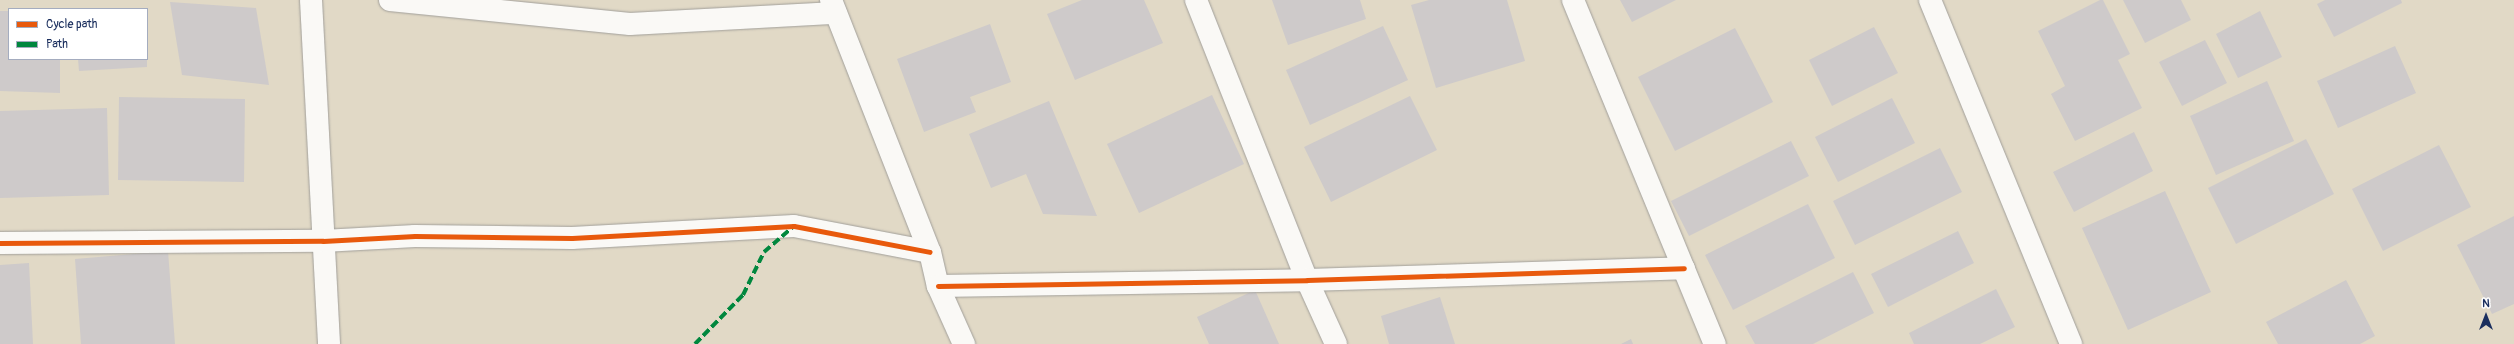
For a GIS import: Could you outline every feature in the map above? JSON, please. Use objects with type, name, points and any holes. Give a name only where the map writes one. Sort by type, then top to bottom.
[{"type":"street","points":[[311,0],[328,344]]},
{"type":"street","points":[[390,0],[630,24],[834,6],[930,252],[938,286],[964,344]]},
{"type":"street","points":[[1196,0],[1307,280],[1336,344]]},
{"type":"street","points":[[1573,0],[1715,344]]},
{"type":"street","points":[[1930,0],[2071,344]]},
{"type":"street","points":[[0,244],[324,241],[415,236],[572,238],[794,226],[930,252]]},
{"type":"street","points":[[938,286],[1307,280],[1684,268]]},
{"type":"building","points":[[1082,0],[1144,0],[1163,43],[1075,80],[1047,14]]},
{"type":"building","points":[[1272,0],[1360,0],[1366,19],[1288,45]]},
{"type":"building","points":[[1429,0],[1507,0],[1525,61],[1436,88],[1411,5]]},
{"type":"building","points":[[1620,0],[1676,0],[1632,22]]},
{"type":"building","points":[[2100,0],[2103,0],[2130,54],[2118,60],[2142,108],[2075,141],[2051,94],[2065,86],[2038,31]]},
{"type":"building","points":[[2123,0],[2181,0],[2191,20],[2145,43]]},
{"type":"building","points":[[2325,0],[2401,0],[2402,3],[2334,37],[2317,4]]},
{"type":"building","points":[[170,2],[256,8],[269,85],[182,75]]},
{"type":"building","points":[[0,11],[8,11],[8,60],[60,60],[60,93],[0,91]]},
{"type":"building","points":[[2260,11],[2282,57],[2238,78],[2216,34]]},
{"type":"building","points":[[990,24],[1011,82],[970,97],[976,112],[924,132],[897,59]]},
{"type":"building","points":[[1383,26],[1408,80],[1310,125],[1286,70]]},
{"type":"building","points":[[1874,27],[1898,73],[1832,106],[1809,60]]},
{"type":"building","points":[[1735,28],[1773,102],[1675,151],[1638,77]]},
{"type":"building","points":[[2205,40],[2227,83],[2182,106],[2159,62]]},
{"type":"building","points":[[2395,46],[2416,93],[2338,128],[2317,81]]},
{"type":"building","points":[[78,60],[147,60],[147,67],[79,71]]},
{"type":"building","points":[[2267,81],[2294,141],[2216,175],[2190,116]]},
{"type":"building","points":[[1212,95],[1244,164],[1139,213],[1107,144]]},
{"type":"building","points":[[1410,96],[1437,150],[1331,202],[1304,147]]},
{"type":"building","points":[[119,97],[245,99],[244,182],[118,180]]},
{"type":"building","points":[[1892,98],[1915,143],[1838,182],[1815,137]]},
{"type":"building","points":[[1049,101],[1097,216],[1043,214],[1026,174],[991,188],[969,134]]},
{"type":"building","points":[[107,108],[109,195],[0,198],[0,111]]},
{"type":"building","points":[[2134,132],[2153,171],[2074,212],[2053,172]]},
{"type":"building","points":[[2306,139],[2334,194],[2236,244],[2208,188]]},
{"type":"building","points":[[1791,141],[1809,176],[1689,236],[1671,201]]},
{"type":"building","points":[[2439,145],[2471,207],[2383,251],[2352,189]]},
{"type":"building","points":[[1940,148],[1962,192],[1855,245],[1833,201]]},
{"type":"building","points":[[2165,191],[2211,292],[2128,330],[2082,228]]},
{"type":"building","points":[[1808,204],[1835,258],[1733,310],[1705,255]]},
{"type":"building","points":[[2514,216],[2514,304],[2492,314],[2457,245]]},
{"type":"building","points":[[1958,231],[1974,263],[1888,307],[1871,274]]},
{"type":"building","points":[[168,251],[175,344],[81,344],[75,259]]},
{"type":"building","points":[[29,263],[33,344],[0,344],[0,265]]},
{"type":"building","points":[[1853,272],[1874,313],[1813,344],[1755,344],[1745,326]]},
{"type":"building","points":[[2346,280],[2375,336],[2360,344],[2278,344],[2266,322]]},
{"type":"building","points":[[1996,289],[2015,327],[1980,344],[1914,344],[1909,333]]},
{"type":"building","points":[[1255,290],[1279,344],[1209,344],[1197,317]]},
{"type":"building","points":[[1440,297],[1455,344],[1389,344],[1381,316]]},
{"type":"building","points":[[1631,339],[1633,344],[1621,344]]},
{"type":"marked path","points":[[695,344],[743,295],[764,252],[794,226]]},
{"type":"cycle path","points":[[0,243],[323,241],[415,236],[572,238],[794,226],[930,252]]},
{"type":"cycle path","points":[[938,286],[1307,280],[1684,268]]}]
